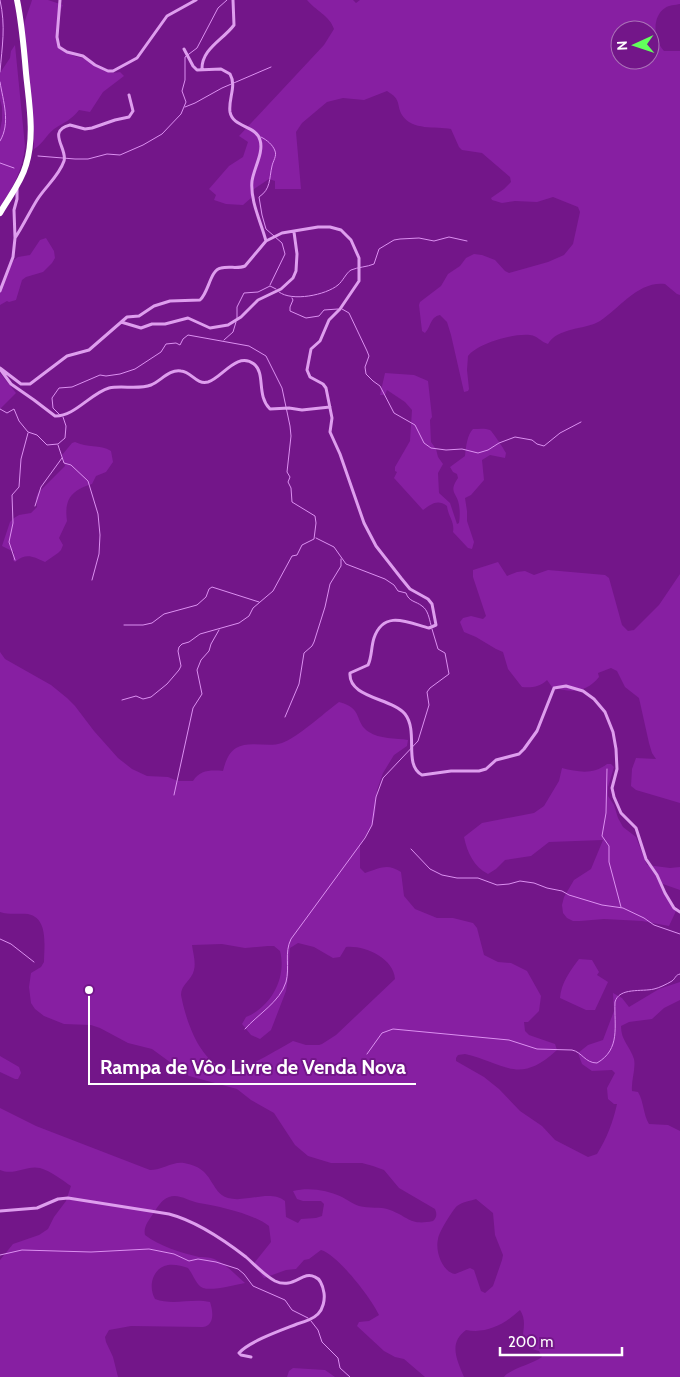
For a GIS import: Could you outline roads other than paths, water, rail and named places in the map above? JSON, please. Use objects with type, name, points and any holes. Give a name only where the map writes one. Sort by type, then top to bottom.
[{"type":"highway","points":[[0,212],[17,186],[26,165],[31,129],[23,47],[16,0]]},
{"type":"street","points":[[60,0],[56,37],[60,47],[66,52],[83,56],[95,65],[111,71],[137,58],[167,16],[196,0]]},
{"type":"street","points":[[202,70],[203,60],[208,50],[234,25],[233,0]]},
{"type":"street","points":[[184,49],[195,69],[221,69],[230,74],[233,83],[230,105],[231,116],[260,138],[252,191],[266,241]]},
{"type":"street","points":[[15,238],[24,226],[37,199],[63,163],[65,154],[58,136],[62,129],[70,125],[85,129],[92,128],[129,117],[133,111],[129,95]]},
{"type":"street","points":[[0,291],[12,263],[15,238],[13,215],[17,199],[17,186]]},
{"type":"street","points":[[0,368],[21,384],[30,384],[67,356],[84,353],[89,350],[127,317],[139,316],[154,306],[170,301],[200,300],[207,292],[215,271],[221,268],[245,266],[266,241],[276,235],[324,226],[341,230],[350,237],[359,258],[359,283],[328,322],[320,342],[311,349],[308,374],[324,386],[332,418],[330,432],[340,454],[364,524],[376,546],[410,589],[428,599],[432,604],[436,620],[436,625],[432,628],[402,620],[382,625],[375,637],[368,665],[350,673],[350,680],[353,686],[405,714],[413,733],[411,749],[413,762],[416,770],[422,775],[452,771],[480,771],[499,759],[515,756],[524,749],[537,731],[554,688],[561,686],[573,687],[588,694],[605,712],[616,740],[617,764],[612,788],[617,804],[621,813],[636,828],[646,860],[655,872],[674,908],[680,912]]},
{"type":"street","points":[[120,322],[141,328],[152,324],[165,324],[188,318],[210,328],[228,325],[241,317],[258,300],[281,289],[293,278],[296,271],[298,254],[294,232]]},
{"type":"street","points":[[0,368],[10,384],[55,416],[68,414],[107,389],[151,385],[177,370],[187,372],[197,381],[206,383],[242,361],[251,362],[258,369],[263,399],[270,409],[289,408],[302,410],[330,407]]},
{"type":"street","points":[[0,1211],[37,1208],[58,1199],[68,1198],[169,1214],[182,1217],[241,1253],[277,1282],[288,1284],[306,1276],[317,1278],[323,1288],[324,1296],[319,1312],[312,1318],[268,1336],[239,1353],[241,1356],[251,1357]]},
{"type":"waterway","points":[[0,0],[3,28],[0,72]]},
{"type":"waterway","points":[[38,156],[88,159],[107,154],[120,155],[162,134],[181,114],[186,102],[182,91],[185,80],[185,57],[197,48],[218,8],[227,0]]},
{"type":"waterway","points":[[185,107],[222,88],[271,67]]},
{"type":"waterway","points":[[0,82],[6,119],[0,141]]},
{"type":"waterway","points":[[261,137],[268,141],[276,155],[268,187],[259,197],[262,215],[266,229],[282,243],[285,254],[270,285]]},
{"type":"waterway","points":[[0,163],[14,168]]},
{"type":"waterway","points":[[279,292],[292,297],[300,297],[333,289],[351,270],[374,264],[379,249],[394,240],[419,238],[434,241],[449,237],[467,241]]},
{"type":"waterway","points":[[237,318],[237,307],[244,293],[258,292],[270,286],[276,289]]},
{"type":"waterway","points":[[292,298],[290,311],[306,318],[319,316],[324,310],[338,309]]},
{"type":"waterway","points":[[342,309],[349,313],[369,356],[365,367],[366,374],[380,386],[394,413],[415,425],[424,443],[431,448],[446,450],[462,449],[478,453],[515,437],[532,440],[544,446],[560,433],[581,422]]},
{"type":"waterway","points":[[224,340],[233,332],[236,322]]},
{"type":"waterway","points":[[60,415],[53,408],[52,398],[59,388],[72,387],[100,375],[120,374],[135,369],[161,352],[166,344],[176,343],[180,345],[188,335],[249,346],[266,356],[282,388],[291,436],[287,472],[290,477],[288,482],[291,488],[292,502],[315,516],[314,539],[302,545],[297,555],[292,556],[273,591],[253,608],[249,616],[239,623],[200,634],[189,642],[182,644],[178,651],[181,666],[167,684],[151,697],[143,699],[136,696],[122,700]]},
{"type":"waterway","points":[[0,409],[7,413],[14,409],[19,421],[28,432],[37,435],[47,445],[58,444],[65,438],[66,426],[63,417]]},
{"type":"waterway","points":[[15,560],[9,542],[13,523],[12,495],[19,487],[21,459],[28,433]]},
{"type":"waterway","points":[[58,445],[64,463],[71,465],[88,481],[98,514],[99,554],[92,580]]},
{"type":"waterway","points":[[35,506],[41,487],[62,458]]},
{"type":"waterway","points":[[316,538],[334,547],[346,564],[385,579],[394,585],[398,591],[406,593],[411,600],[420,604],[426,610],[431,625]]},
{"type":"waterway","points":[[285,717],[299,684],[304,653],[314,642],[330,584],[341,566],[341,559]]},
{"type":"waterway","points":[[124,625],[152,623],[164,614],[197,605],[206,597],[209,589],[212,587],[259,602]]},
{"type":"waterway","points":[[245,1029],[279,996],[286,982],[288,950],[291,939],[365,838],[372,825],[376,797],[383,778],[418,741],[429,705],[427,692],[449,674],[445,653],[438,649],[432,629]]},
{"type":"waterway","points":[[174,795],[193,708],[202,694],[197,670],[219,630]]},
{"type":"waterway","points":[[607,769],[606,813],[602,836],[609,846],[609,862],[621,907]]},
{"type":"waterway","points":[[411,849],[430,869],[442,875],[457,878],[478,878],[497,885],[520,881],[534,883],[602,905],[623,908],[654,925],[680,934]]},
{"type":"waterway","points":[[0,939],[11,944],[34,962]]},
{"type":"waterway","points":[[367,1054],[382,1033],[393,1029],[509,1040],[537,1049],[572,1050],[589,1061],[597,1063],[605,1057],[613,1044],[615,1036],[615,1002],[617,997],[626,992],[658,988],[672,981],[680,974]]},
{"type":"waterway","points":[[0,1255],[22,1250],[91,1252],[149,1249],[174,1254],[189,1261],[198,1259],[216,1262],[238,1269],[253,1286],[285,1300],[292,1310],[308,1318]]},
{"type":"waterway","points":[[311,1321],[318,1330],[322,1342],[338,1358],[340,1368],[350,1377]]},
{"type":"place","name":"Rampa de Vôo Livre de Venda Nova","points":[[89,990]]}]
